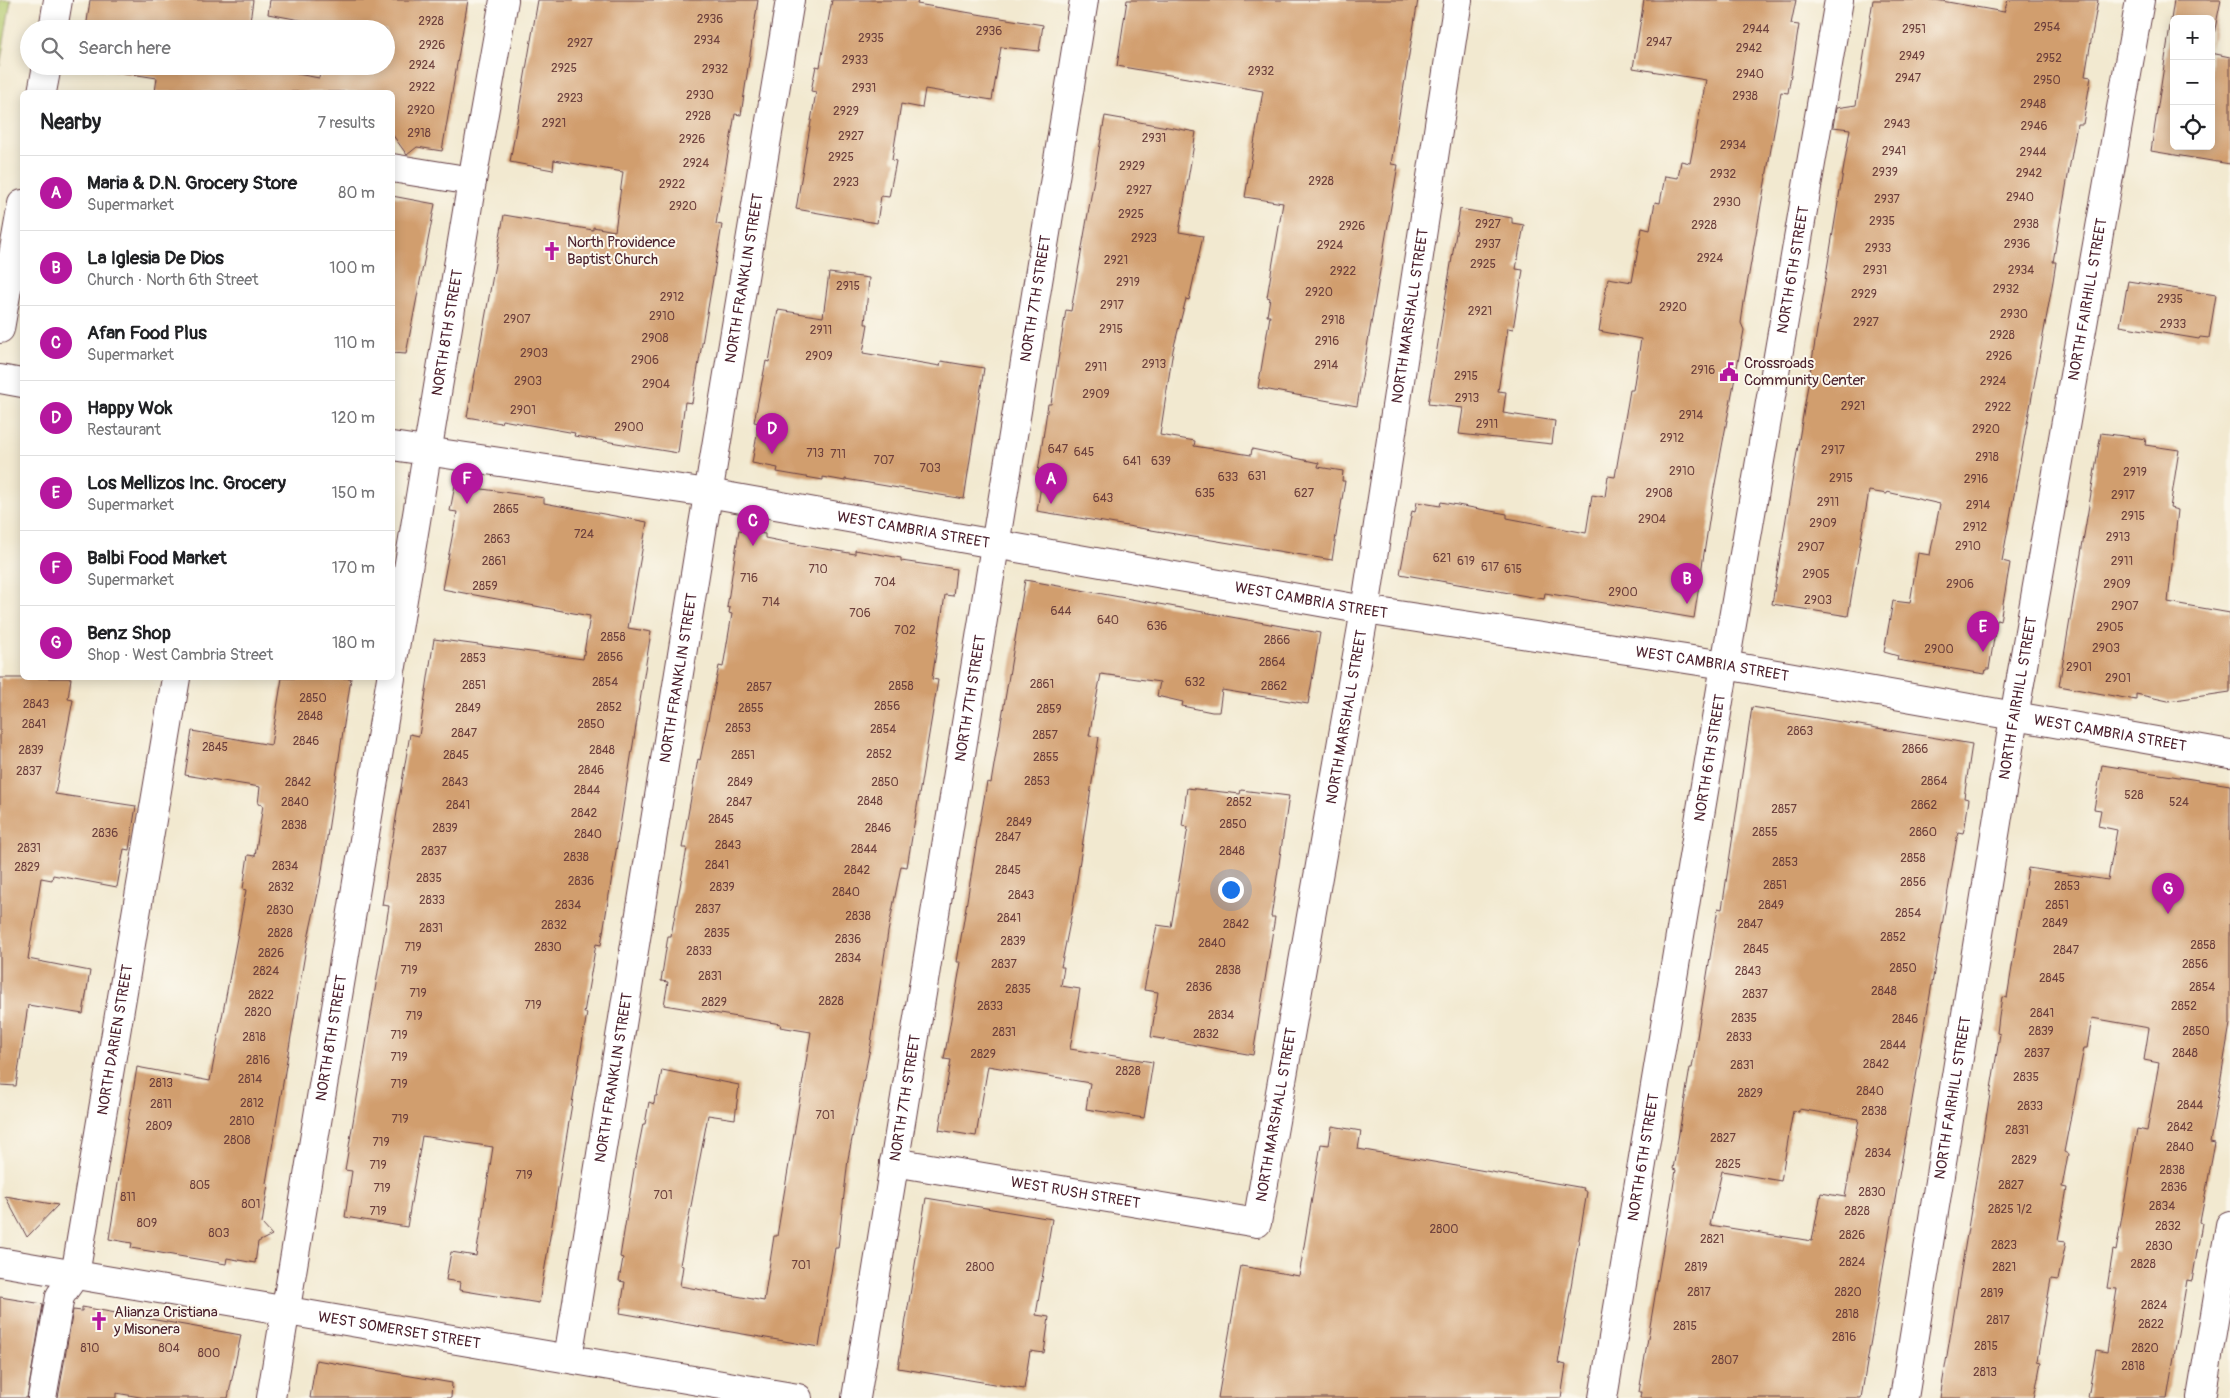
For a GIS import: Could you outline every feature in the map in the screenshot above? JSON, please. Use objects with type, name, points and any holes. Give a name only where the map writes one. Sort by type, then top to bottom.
[{"type":"street","points":[[55,20],[58,0]]},
{"type":"street","name":"NORTH 8TH STREET","points":[[395,648],[472,181],[504,0]]},
{"type":"street","name":"NORTH FRANKLIN STREET","points":[[568,1358],[790,0]]},
{"type":"street","name":"NORTH 7TH STREET","points":[[856,1398],[1084,0]]},
{"type":"street","name":"NORTH MARSHALL STREET","points":[[1257,1223],[1365,610],[1458,0]]},
{"type":"street","name":"NORTH 6TH STREET","points":[[1603,1398],[1838,0]]},
{"type":"street","name":"NORTH FAIRHILL STREET","points":[[1904,1398],[2014,717],[2140,0]]},
{"type":"street","points":[[42,90],[45,75]]},
{"type":"street","points":[[395,168],[472,181]]},
{"type":"street","points":[[0,328],[20,215]]},
{"type":"street","points":[[0,379],[20,383]]},
{"type":"street","name":"WEST CAMBRIA STREET","points":[[395,447],[428,453],[708,493],[1365,610],[1725,665],[2230,754]]},
{"type":"street","name":"NORTH DARIEN STREET","points":[[42,1398],[60,1296],[75,1275],[176,680]]},
{"type":"street","name":"NORTH 8TH STREET","points":[[272,1398],[391,680]]},
{"type":"street","name":"WEST RUSH STREET","points":[[894,1162],[1257,1223]]},
{"type":"street","points":[[2201,1398],[2230,1225]]},
{"type":"street","name":"WEST SOMERSET STREET","points":[[0,1262],[286,1309],[798,1398]]},
{"type":"green space","points":[[0,0],[11,0],[0,66]]},
{"type":"building","points":[[90,0],[253,0],[250,20],[87,20]]},
{"type":"building","points":[[270,0],[468,0],[442,151],[417,147],[407,155],[395,138],[395,90],[155,90],[157,78],[138,75],[303,75],[319,78],[320,75],[395,75],[395,20],[300,20],[268,14]]},
{"type":"building","points":[[538,0],[758,0],[741,115],[735,114],[716,224],[722,225],[692,403],[685,402],[678,453],[574,436],[575,433],[502,420],[501,423],[467,417],[504,215],[593,230],[593,227],[615,231],[623,172],[554,160],[553,170],[510,162]]},
{"type":"building","points":[[832,0],[918,0],[917,4],[1043,25],[1039,51],[1001,47],[992,100],[925,89],[922,108],[901,104],[892,160],[896,161],[889,197],[881,196],[877,223],[796,209],[816,92],[811,91],[816,66],[820,67]]},
{"type":"building","points":[[1127,0],[1418,0],[1391,164],[1398,165],[1357,406],[1258,388],[1270,316],[1267,316],[1270,298],[1267,297],[1283,203],[1245,197],[1263,91],[1117,66]]},
{"type":"building","points":[[1644,0],[1796,0],[1791,24],[1799,25],[1788,93],[1781,92],[1744,302],[1741,323],[1744,330],[1714,489],[1694,618],[1545,593],[1544,599],[1400,574],[1412,511],[1415,512],[1417,502],[1440,506],[1441,502],[1507,514],[1507,518],[1586,533],[1592,495],[1605,497],[1608,476],[1615,477],[1630,390],[1633,390],[1641,339],[1599,331],[1608,278],[1632,282],[1642,228],[1650,230],[1655,202],[1660,203],[1665,176],[1678,178],[1681,161],[1690,163],[1706,80],[1633,68]]},
{"type":"building","points":[[1873,0],[1936,0],[2004,12],[2008,0],[2098,0],[2085,76],[2091,77],[2083,124],[2077,124],[2053,262],[2056,262],[2053,281],[2002,561],[2010,563],[2000,621],[1997,620],[1989,669],[1986,669],[1985,674],[1897,660],[1898,656],[1884,652],[1893,601],[1910,603],[1918,553],[1930,555],[1940,504],[1887,492],[1887,494],[1869,491],[1848,616],[1772,604],[1850,129],[1833,127],[1836,108],[1856,105]]},
{"type":"building","points":[[2174,0],[2221,0],[2215,29],[2215,15],[2172,15]]},
{"type":"building","points":[[2170,26],[2170,150],[2215,150],[2215,54],[2230,57],[2230,164],[2151,151]]},
{"type":"building","points":[[1105,116],[1196,132],[1179,232],[1203,236],[1189,300],[1186,299],[1173,350],[1160,435],[1195,441],[1194,446],[1251,455],[1252,449],[1319,463],[1318,467],[1343,471],[1342,481],[1345,481],[1332,560],[1037,511],[1043,473],[1038,472],[1048,404],[1051,404],[1066,310],[1071,311]]},
{"type":"building","points":[[395,197],[435,204],[406,354],[395,353]]},
{"type":"building","points":[[1460,209],[1512,218],[1512,223],[1524,225],[1516,269],[1523,270],[1513,329],[1508,328],[1498,391],[1506,392],[1503,413],[1555,421],[1552,444],[1459,434],[1463,408],[1428,404]]},
{"type":"building","points":[[829,273],[869,278],[865,324],[868,324],[863,353],[940,366],[941,361],[984,368],[964,499],[845,479],[845,481],[823,477],[823,480],[777,472],[778,468],[752,463],[759,423],[754,422],[766,361],[769,362],[778,310],[823,317]]},
{"type":"building","points":[[2128,281],[2216,295],[2209,338],[2200,337],[2199,339],[2120,326]]},
{"type":"building","points":[[2101,433],[2146,439],[2145,445],[2179,450],[2170,508],[2178,510],[2168,602],[2230,613],[2230,692],[2168,701],[2136,694],[2136,700],[2059,686]]},
{"type":"building","points":[[455,485],[544,498],[544,503],[647,522],[628,628],[651,632],[601,945],[596,944],[584,1013],[587,1013],[539,1303],[459,1290],[460,1282],[446,1280],[451,1252],[476,1256],[493,1147],[422,1136],[407,1227],[345,1217],[352,1171],[345,1170],[389,906],[382,905],[410,734],[419,736],[434,639],[583,659],[590,616],[442,589],[457,512],[450,511]]},
{"type":"building","points":[[739,530],[765,534],[765,538],[790,543],[855,554],[855,550],[901,558],[901,561],[956,569],[953,596],[945,595],[932,679],[938,680],[907,867],[901,866],[888,932],[871,1043],[848,1159],[838,1248],[835,1248],[819,1347],[620,1313],[625,1282],[619,1281],[623,1258],[620,1257],[634,1170],[649,1102],[654,1104],[662,1070],[739,1085],[735,1119],[708,1115],[680,1265],[683,1266],[680,1286],[764,1301],[774,1236],[777,1236],[811,1032],[780,1027],[781,1024],[664,1005],[668,982],[661,981],[668,936],[671,936],[687,848],[682,848],[698,759],[700,760],[719,666],[723,667],[732,614],[729,613],[730,608],[727,607]]},
{"type":"building","points":[[1025,580],[1320,633],[1308,704],[1222,690],[1219,712],[1212,712],[1182,706],[1183,702],[1157,696],[1160,682],[1101,674],[1089,736],[1099,737],[1072,912],[1061,967],[1064,967],[1061,986],[1080,989],[1070,1049],[1153,1062],[1144,1118],[1086,1109],[1090,1083],[988,1066],[976,1136],[939,1130],[951,1060],[944,1059],[961,962],[957,962],[979,827],[987,782],[991,783]]},
{"type":"building","points":[[0,678],[71,680],[68,699],[73,700],[55,794],[136,806],[129,850],[124,849],[117,887],[53,875],[52,880],[41,878],[28,959],[90,971],[83,1014],[28,1005],[16,1086],[0,1085]]},
{"type":"building","points":[[282,680],[351,680],[320,884],[306,948],[266,1183],[268,1184],[262,1224],[272,1235],[258,1242],[255,1263],[227,1258],[226,1264],[131,1248],[132,1243],[109,1239],[137,1067],[210,1081],[246,890],[243,889],[248,855],[255,856],[263,805],[258,804],[260,787],[185,775],[192,731],[271,745]]},
{"type":"building","points":[[1752,707],[1972,744],[1964,798],[1969,799],[1965,826],[1963,833],[1958,832],[1861,1398],[1640,1398],[1641,1392],[1639,1392],[1676,1170],[1673,1169],[1690,1068],[1692,1068],[1718,908],[1722,909]],"holes":[[[1799,1109],[1859,1119],[1845,1197],[1821,1193],[1812,1241],[1710,1225],[1722,1171],[1781,1181],[1793,1111],[1799,1112]]]},
{"type":"building","points":[[2102,765],[2230,785],[2230,1024],[2210,1142],[2215,1143],[2200,1222],[2202,1223],[2192,1281],[2187,1280],[2167,1398],[2088,1398],[2096,1350],[2107,1352],[2117,1289],[2107,1288],[2113,1250],[2116,1251],[2137,1129],[2147,1131],[2159,1063],[2144,1060],[2149,1028],[2092,1018],[2087,1048],[2084,1048],[2064,1152],[2068,1154],[2062,1187],[2067,1188],[2058,1241],[2066,1242],[2058,1280],[2051,1279],[2037,1361],[2041,1362],[2034,1398],[1940,1398],[2000,1034],[1997,1033],[2002,997],[2007,998],[2028,868],[2108,880],[2117,830],[2098,826],[2101,810],[2094,809]]},
{"type":"building","points":[[1187,788],[1240,794],[1241,790],[1289,796],[1271,917],[1275,917],[1253,1055],[1151,1037],[1158,992],[1144,990],[1157,925],[1171,927],[1188,827],[1182,826]]},
{"type":"building","points":[[1332,1126],[1361,1131],[1358,1149],[1584,1188],[1583,1190],[1587,1192],[1558,1363],[1566,1365],[1561,1398],[1218,1398],[1241,1266],[1299,1276],[1321,1144],[1329,1145]]},
{"type":"building","points":[[5,1196],[58,1205],[27,1237]]},
{"type":"building","points":[[926,1198],[1052,1219],[1036,1315],[1049,1317],[1044,1353],[1030,1351],[1024,1389],[898,1368]]},
{"type":"building","points":[[0,1297],[43,1304],[27,1398],[0,1398]]},
{"type":"building","points":[[82,1307],[241,1335],[228,1398],[146,1398],[116,1393],[116,1398],[58,1398],[73,1310],[82,1311]]},
{"type":"building","points":[[316,1360],[452,1383],[451,1398],[310,1398]]},
{"type":"place","name":"North Providence Baptist Church","points":[[552,251]]},
{"type":"place","name":"Crossroads Community Center","points":[[1729,372]]},
{"type":"place","name":"Happy Wok","points":[[772,454]]},
{"type":"place","name":"Balbi Food Market","points":[[467,504]]},
{"type":"place","name":"Maria & D.N. Grocery Store","points":[[1051,504]]},
{"type":"place","name":"Afan Food Plus","points":[[753,546]]},
{"type":"place","name":"La Iglesia De Dios","points":[[1687,604]]},
{"type":"place","name":"Los Mellizos Inc. Grocery","points":[[1983,652]]},
{"type":"place","name":"Benz Shop","points":[[2168,914]]},
{"type":"place","name":"Alianza Cristiana y Misonera","points":[[99,1321]]}]
